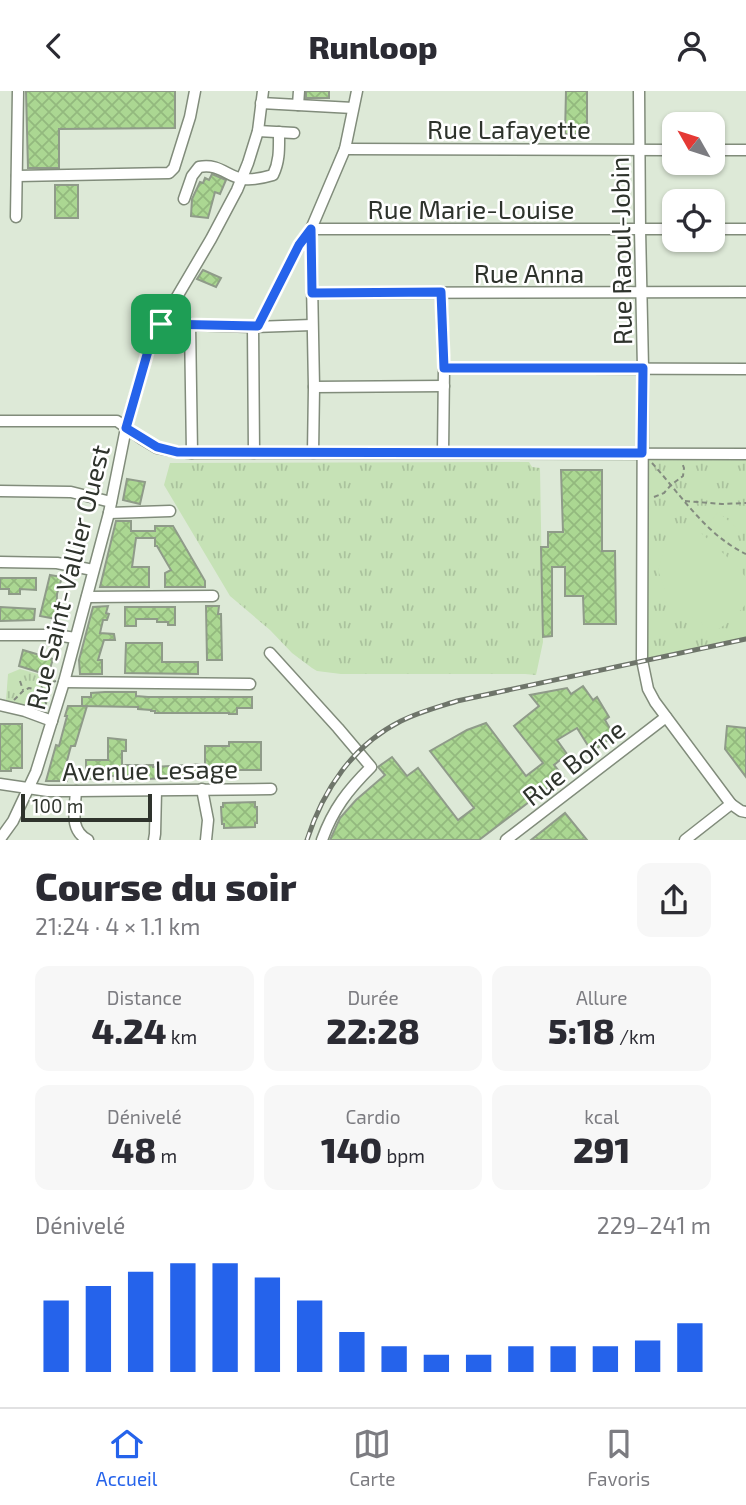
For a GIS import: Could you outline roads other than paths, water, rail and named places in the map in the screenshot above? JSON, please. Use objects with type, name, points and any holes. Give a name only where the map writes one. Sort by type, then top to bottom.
[{"type":"street","points":[[16,217],[18,91]]},
{"type":"street","points":[[17,176],[169,173],[174,168],[195,91]]},
{"type":"street","name":"Rue Saint-Vallier Ouest","points":[[0,839],[13,821],[36,772],[64,682],[111,502],[126,428],[148,351],[242,179],[258,131],[263,91]]},
{"type":"street","points":[[298,105],[299,91]]},
{"type":"street","points":[[254,453],[255,326],[299,245],[311,229],[345,149],[356,91]]},
{"type":"street","name":"Rue Raoul-Jobin","points":[[639,91],[643,368],[642,660],[648,689],[731,804]]},
{"type":"street","points":[[261,103],[353,108]]},
{"type":"street","points":[[258,131],[294,133]]},
{"type":"street","points":[[184,199],[194,173],[200,167],[215,167],[242,179],[261,179],[273,175],[279,159],[279,132]]},
{"type":"street","name":"Rue Lafayette","points":[[345,149],[662,150]]},
{"type":"street","points":[[725,150],[746,150]]},
{"type":"street","points":[[311,229],[313,453]]},
{"type":"street","name":"Rue Marie-Louise","points":[[311,229],[662,229]]},
{"type":"street","points":[[725,229],[746,229]]},
{"type":"street","points":[[441,292],[443,452]]},
{"type":"street","name":"Rue Anna","points":[[312,293],[746,292]]},
{"type":"street","points":[[161,324],[312,325]]},
{"type":"street","points":[[190,324],[192,453]]},
{"type":"street","points":[[444,368],[746,369]]},
{"type":"street","points":[[314,387],[444,386]]},
{"type":"street","points":[[0,421],[117,421],[157,447],[192,453],[746,454]]},
{"type":"street","points":[[0,491],[71,492],[111,502]]},
{"type":"street","points":[[108,513],[170,512]]},
{"type":"street","points":[[0,562],[57,563],[93,570]]},
{"type":"street","points":[[86,597],[213,596]]},
{"type":"street","points":[[0,635],[56,635],[75,638]]},
{"type":"street","points":[[270,653],[371,767],[351,787],[327,826],[322,840]]},
{"type":"street","points":[[64,682],[250,684]]},
{"type":"street","points":[[0,705],[52,721]]},
{"type":"street","name":"Rue Borne","points":[[506,840],[666,717]]},
{"type":"street","name":"Avenue Lesage","points":[[0,784],[29,789],[75,791],[271,789]]},
{"type":"street","points":[[202,789],[208,820],[206,840]]},
{"type":"street","points":[[75,791],[75,826],[79,834],[88,840]]},
{"type":"street","points":[[154,840],[156,791]]},
{"type":"street","points":[[685,840],[731,804],[746,813]]},
{"type":"railway","points":[[307,840],[331,787],[354,756],[384,731],[408,718],[457,701],[746,639]]}]
